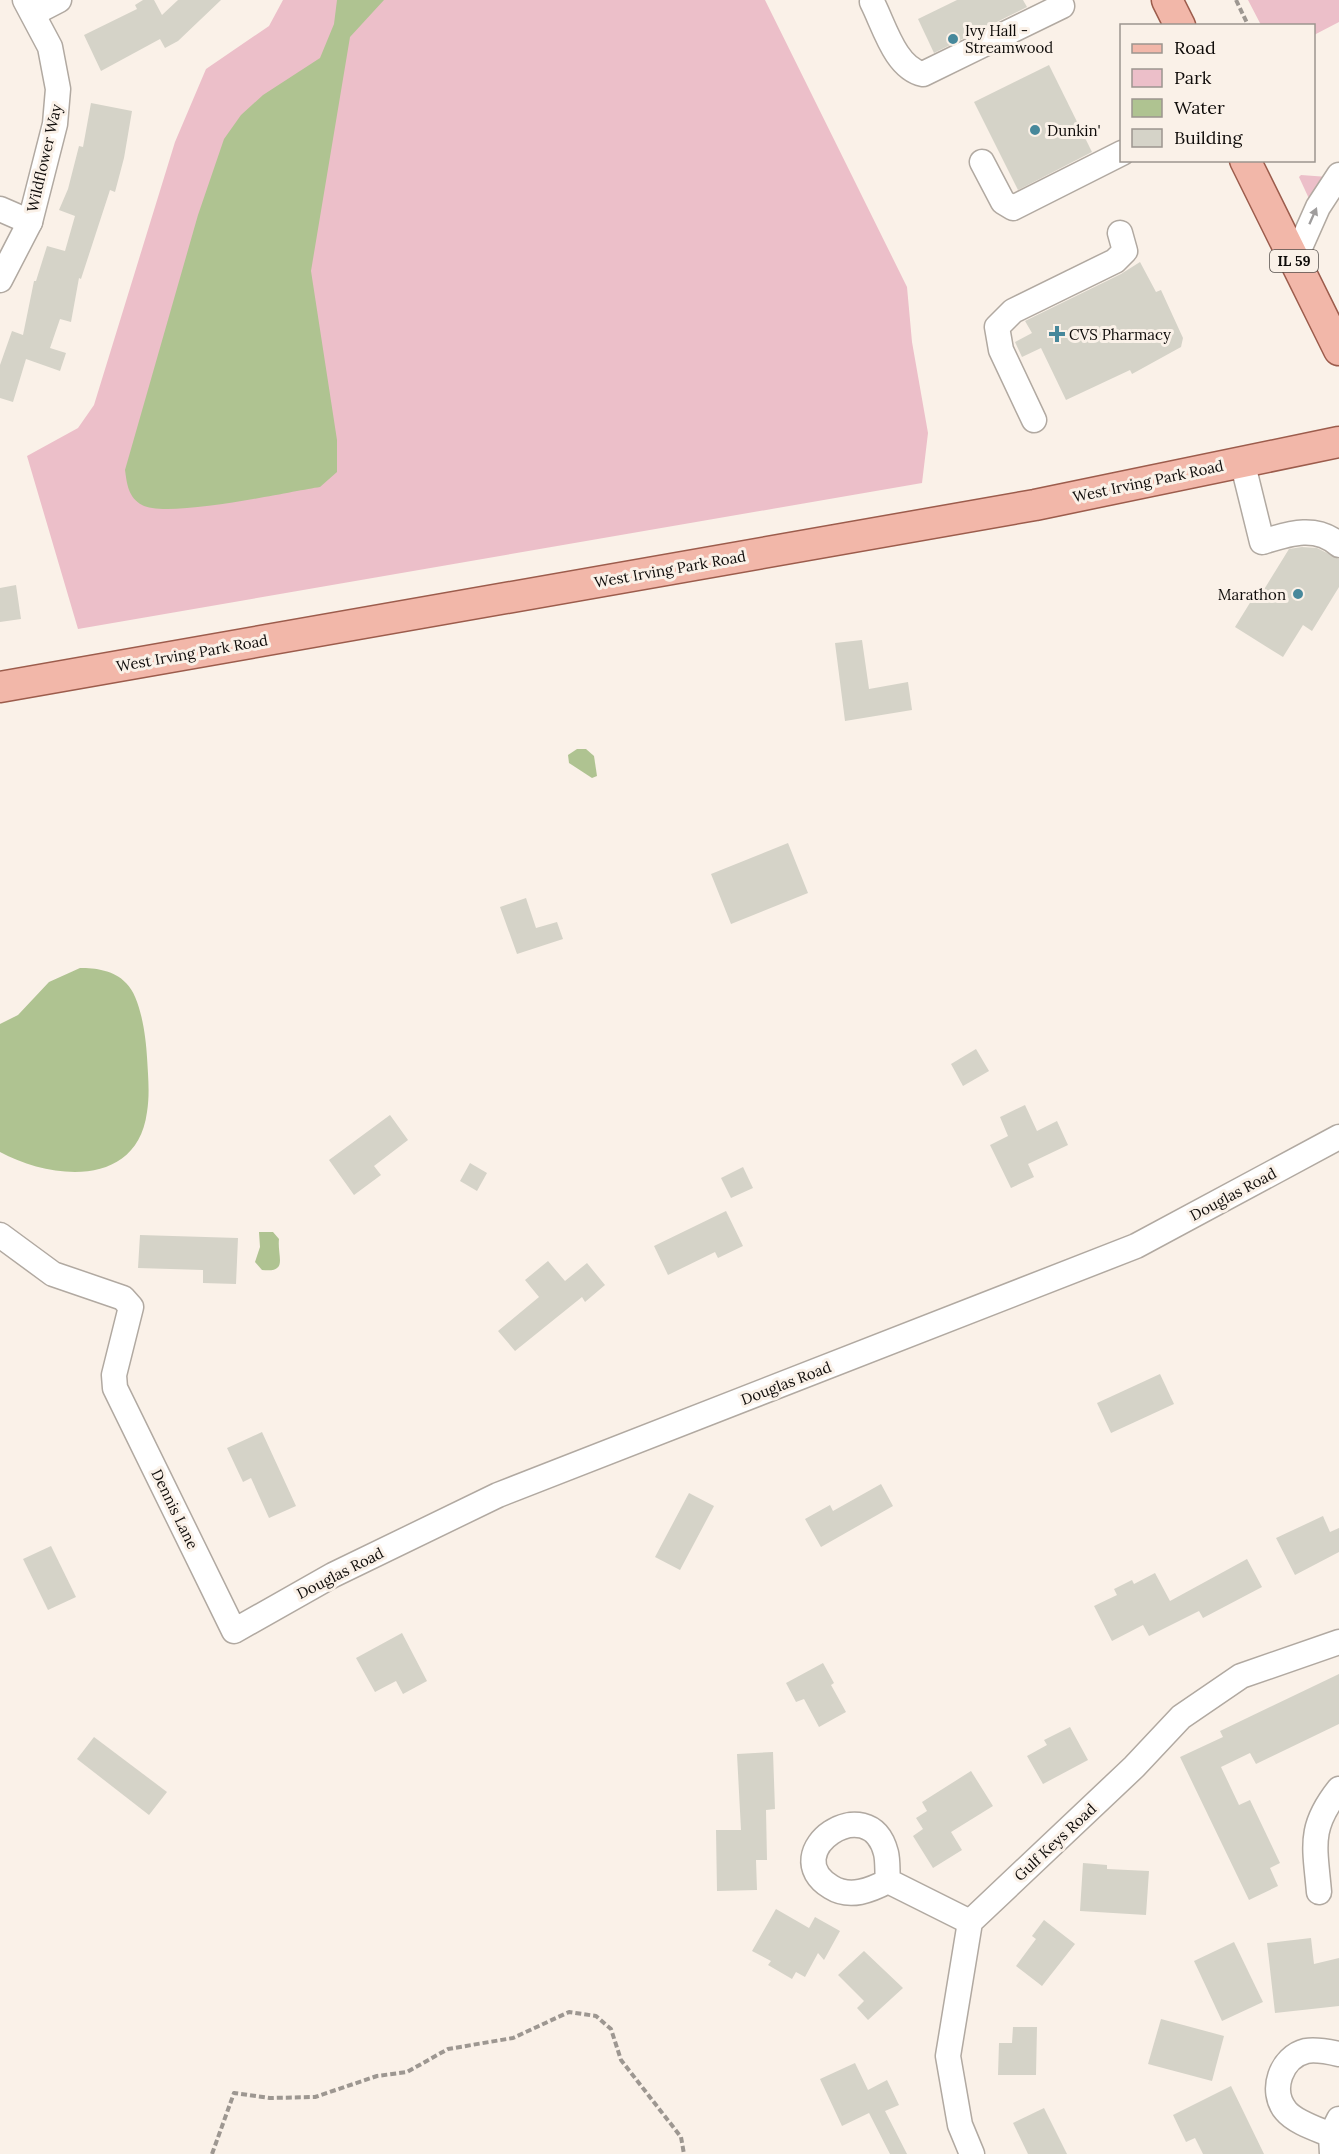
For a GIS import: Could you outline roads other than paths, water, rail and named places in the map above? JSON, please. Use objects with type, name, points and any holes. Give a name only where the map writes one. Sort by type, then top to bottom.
[{"type":"main road","points":[[1167,0],[1179,24]]},
{"type":"main road","name":"IL 59","points":[[1246,162],[1339,350]]},
{"type":"main road","name":"West Irving Park Road","points":[[0,687],[1035,506],[1339,442]]},
{"type":"street","points":[[29,6],[58,0]]},
{"type":"street","points":[[872,2],[903,63],[912,72],[923,74],[1062,6]]},
{"type":"street","name":"Wildflower Way","points":[[0,280],[30,222],[55,124],[58,89],[50,47],[29,6]]},
{"type":"street","points":[[982,162],[1003,202],[1013,208],[1120,154]]},
{"type":"street","points":[[1294,261],[1317,207],[1339,174]]},
{"type":"street","points":[[0,209],[30,222]]},
{"type":"street","points":[[1034,420],[1001,350],[997,327],[1013,312],[1115,261],[1125,251],[1120,233]]},
{"type":"street","points":[[1242,462],[1262,542],[1293,532],[1315,532],[1332,538],[1339,545]]},
{"type":"street","name":"Douglas Road","points":[[234,1631],[333,1575],[498,1495],[1136,1246],[1339,1137]]},
{"type":"street","name":"Dennis Lane","points":[[0,1235],[53,1274],[123,1298],[131,1307],[116,1367],[115,1388],[234,1631]]},
{"type":"street","name":"Gulf Keys Road","points":[[970,1922],[1134,1767],[1181,1717],[1241,1676],[1339,1642]]},
{"type":"street","points":[[1319,1892],[1314,1835],[1326,1805],[1339,1789]]},
{"type":"street","points":[[888,1881],[970,1922],[948,2056],[960,2125],[972,2154]]},
{"type":"street","points":[[1334,2136],[1286,2112],[1277,2097],[1278,2079],[1288,2062],[1306,2051],[1339,2054]]},
{"type":"water","points":[[337,0],[384,0],[350,37],[311,271],[337,440],[337,472],[320,487],[256,499],[176,509],[142,505],[131,494],[125,470],[198,215],[224,139],[241,115],[263,95],[320,58],[334,24]]},
{"type":"water","points":[[577,749],[586,749],[594,756],[597,776],[592,778],[569,763],[568,755]]},
{"type":"water","points":[[80,968],[98,969],[116,975],[131,989],[144,1029],[148,1098],[147,1112],[140,1137],[127,1154],[110,1165],[89,1171],[67,1172],[44,1168],[0,1152],[0,1024],[18,1015],[49,982]]},
{"type":"water","points":[[259,1232],[273,1232],[279,1239],[280,1262],[276,1269],[262,1270],[255,1262],[260,1247]]},
{"type":"place","name":"Ivy Hall - Streamwood","points":[[953,39]]},
{"type":"place","name":"Dunkin'","points":[[1035,130]]},
{"type":"place","name":"CVS Pharmacy","points":[[1057,334]]},
{"type":"place","name":"Marathon","points":[[1298,594]]}]
